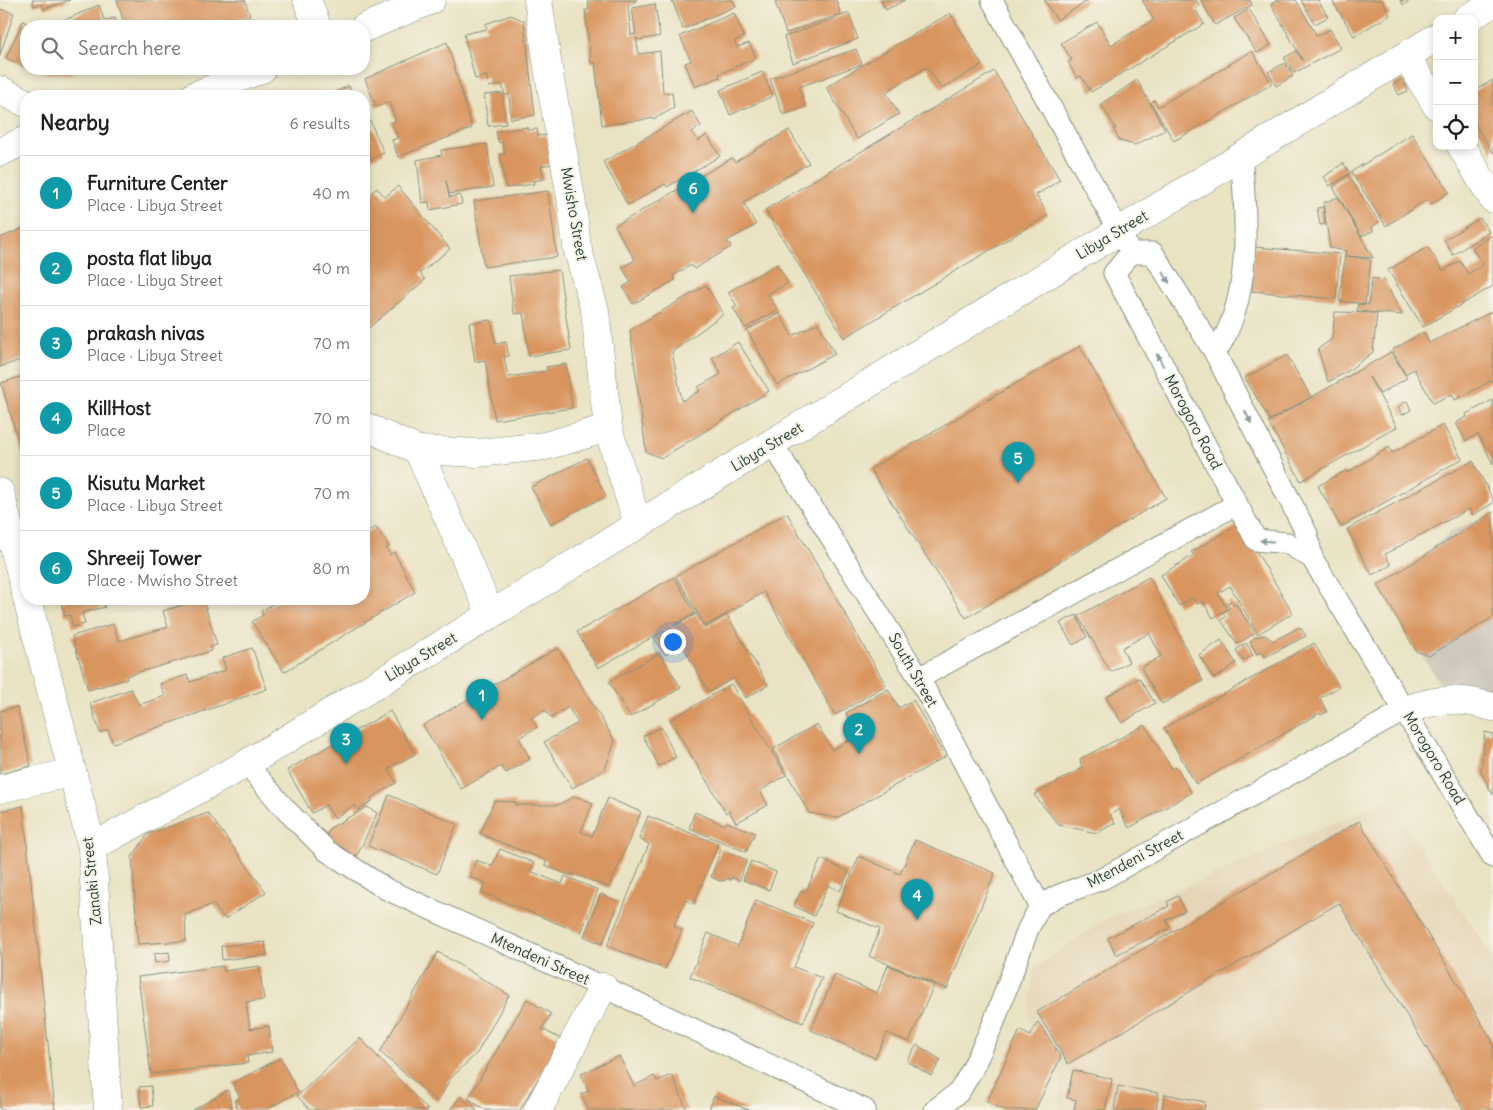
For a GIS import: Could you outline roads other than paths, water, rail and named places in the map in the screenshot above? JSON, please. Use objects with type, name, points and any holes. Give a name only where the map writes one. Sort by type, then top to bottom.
[{"type":"street","points":[[307,0],[315,20]]},
{"type":"street","points":[[370,25],[431,0]]},
{"type":"street","name":"Mwisho Street","points":[[538,0],[548,74],[571,197],[577,247],[595,311],[608,428],[638,525]]},
{"type":"street","name":"Libya Street","points":[[92,848],[246,764],[772,443],[1125,242],[1242,156],[1433,39]]},
{"type":"street","points":[[1406,56],[1436,105]]},
{"type":"street","points":[[209,90],[247,75]]},
{"type":"street","points":[[0,90],[20,100]]},
{"type":"street","points":[[0,152],[20,143]]},
{"type":"street","points":[[1463,150],[1493,199]]},
{"type":"street","points":[[370,429],[418,450],[478,453],[545,446],[608,428]]},
{"type":"street","points":[[418,450],[491,615]]},
{"type":"street","points":[[0,492],[20,570]]},
{"type":"street","name":"Zanaki Street","points":[[29,605],[92,848],[108,1110]]},
{"type":"street","points":[[1406,710],[1433,700],[1472,701],[1493,707]]},
{"type":"street","points":[[0,789],[72,772]]},
{"type":"street","points":[[538,1110],[603,987]]},
{"type":"lane","points":[[992,0],[1125,242]]},
{"type":"lane","points":[[1215,353],[1238,306],[1245,231],[1242,156]]},
{"type":"lane","name":"Morogoro Road","points":[[1312,558],[1287,543],[1256,540],[1114,273],[1125,242],[1153,254],[1215,353],[1307,534],[1312,558],[1406,710],[1493,857]]},
{"type":"lane","name":"South Street","points":[[772,443],[919,678],[1040,906]]},
{"type":"lane","points":[[919,678],[1237,504]]},
{"type":"lane","name":"Mtendeni Street","points":[[1040,906],[1057,896],[1102,879],[1406,710]]},
{"type":"lane","name":"Mtendeni Street","points":[[246,764],[287,812],[327,851],[386,889],[603,987],[865,1110]]},
{"type":"lane","points":[[935,1110],[959,1092],[972,1070],[994,1022],[1028,929],[1040,906]]},
{"type":"place","name":"Shreeij Tower","points":[[693,213]]},
{"type":"place","name":"Kisutu Market","points":[[1018,483]]},
{"type":"place","name":"Furniture Center","points":[[482,720]]},
{"type":"place","name":"posta flat libya","points":[[859,754]]},
{"type":"place","name":"prakash nivas","points":[[346,764]]},
{"type":"place","name":"KillHost","points":[[917,920]]}]
